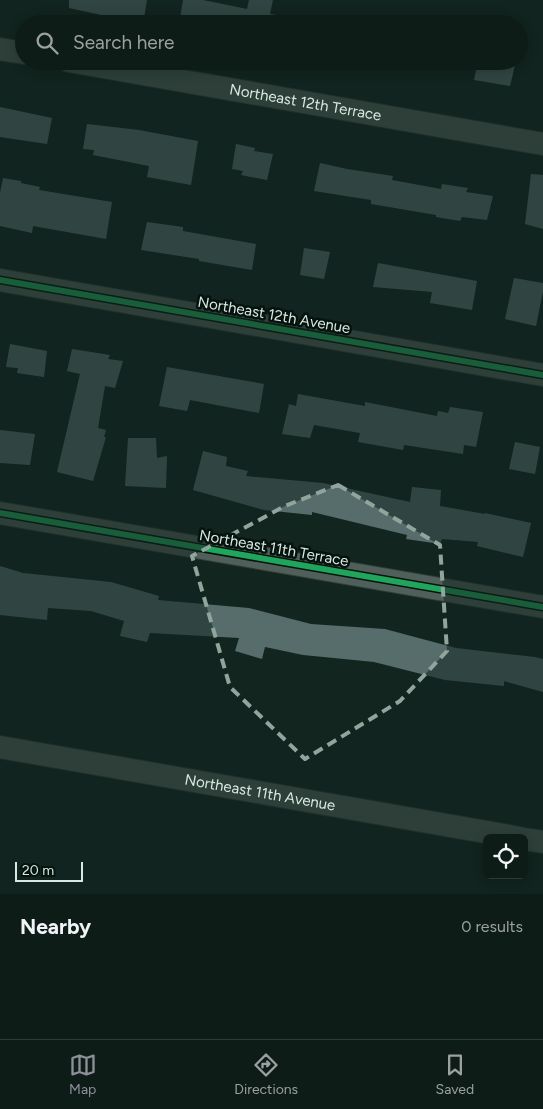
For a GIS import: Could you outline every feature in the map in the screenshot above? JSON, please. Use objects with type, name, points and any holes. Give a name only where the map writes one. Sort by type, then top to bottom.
[{"type":"street","points":[[0,49],[15,52]]},
{"type":"street","name":"Northeast 12th Terrace","points":[[120,70],[543,144]]},
{"type":"street","name":"Northeast 12th Avenue","points":[[0,280],[543,375]]},
{"type":"street","name":"Northeast 11th Terrace","points":[[0,513],[543,607]]},
{"type":"street","name":"Northeast 11th Avenue","points":[[0,747],[497,834]]},
{"type":"street","points":[[528,839],[543,842]]},
{"type":"highlighted area","points":[[338,485],[440,545],[447,651],[400,701],[305,759],[230,687],[192,556],[285,506]]},
{"type":"building","points":[[69,0],[147,0],[144,15],[101,15],[69,8]]},
{"type":"building","points":[[183,0],[203,0],[247,9],[249,0],[273,0],[270,14],[277,15],[180,15]]},
{"type":"building","points":[[476,70],[514,70],[510,86],[474,80]]},
{"type":"building","points":[[0,107],[52,118],[47,144],[0,137]]},
{"type":"building","points":[[87,124],[139,130],[198,141],[191,185],[147,177],[149,166],[93,155],[94,150],[83,149]]},
{"type":"building","points":[[236,144],[255,148],[254,151],[273,154],[267,180],[241,175],[243,171],[232,169]]},
{"type":"building","points":[[320,163],[393,176],[392,180],[441,189],[442,184],[468,188],[466,192],[493,196],[487,220],[462,217],[460,221],[436,217],[436,215],[371,204],[371,200],[314,191]]},
{"type":"building","points":[[531,174],[543,175],[543,229],[525,224]]},
{"type":"building","points":[[3,178],[40,187],[39,190],[112,202],[106,239],[33,226],[32,233],[0,226],[0,193]]},
{"type":"building","points":[[147,222],[183,227],[183,231],[256,244],[252,270],[141,250]]},
{"type":"building","points":[[304,248],[330,252],[324,279],[300,275]]},
{"type":"building","points":[[378,263],[477,281],[472,310],[430,303],[432,292],[373,287]]},
{"type":"building","points":[[514,278],[543,283],[536,326],[505,319]]},
{"type":"building","points":[[10,344],[47,351],[44,377],[17,373],[18,368],[6,367]]},
{"type":"building","points":[[72,349],[110,355],[108,359],[123,361],[115,388],[105,386],[98,428],[106,430],[104,437],[106,437],[93,481],[57,472],[80,374],[67,371]]},
{"type":"building","points":[[167,367],[264,384],[259,413],[190,400],[187,411],[159,406]]},
{"type":"building","points":[[298,394],[365,406],[365,402],[437,416],[438,411],[448,413],[450,407],[483,412],[476,447],[464,445],[463,454],[404,445],[403,450],[358,442],[360,433],[314,425],[310,438],[282,434],[289,404],[296,406]]},
{"type":"building","points":[[0,430],[35,434],[30,465],[0,463]]},
{"type":"building","points":[[128,438],[156,438],[157,458],[167,456],[166,488],[125,486]]},
{"type":"building","points":[[515,442],[540,447],[535,474],[509,469]]},
{"type":"building","points":[[203,451],[227,457],[226,466],[248,471],[246,476],[323,483],[410,502],[412,487],[441,490],[440,506],[531,523],[523,557],[477,546],[478,542],[442,539],[440,544],[406,539],[407,535],[312,512],[312,515],[264,510],[193,490]]},
{"type":"building","points":[[0,566],[23,573],[111,582],[159,596],[158,600],[249,608],[311,624],[385,629],[456,648],[535,657],[543,659],[543,692],[504,681],[504,686],[445,680],[374,662],[303,655],[265,647],[262,659],[235,651],[239,638],[150,633],[147,642],[120,636],[124,621],[91,611],[48,608],[47,620],[0,615]]},
{"type":"cycle path","points":[[0,280],[543,375]]},
{"type":"cycle path","points":[[0,513],[543,607]]}]
